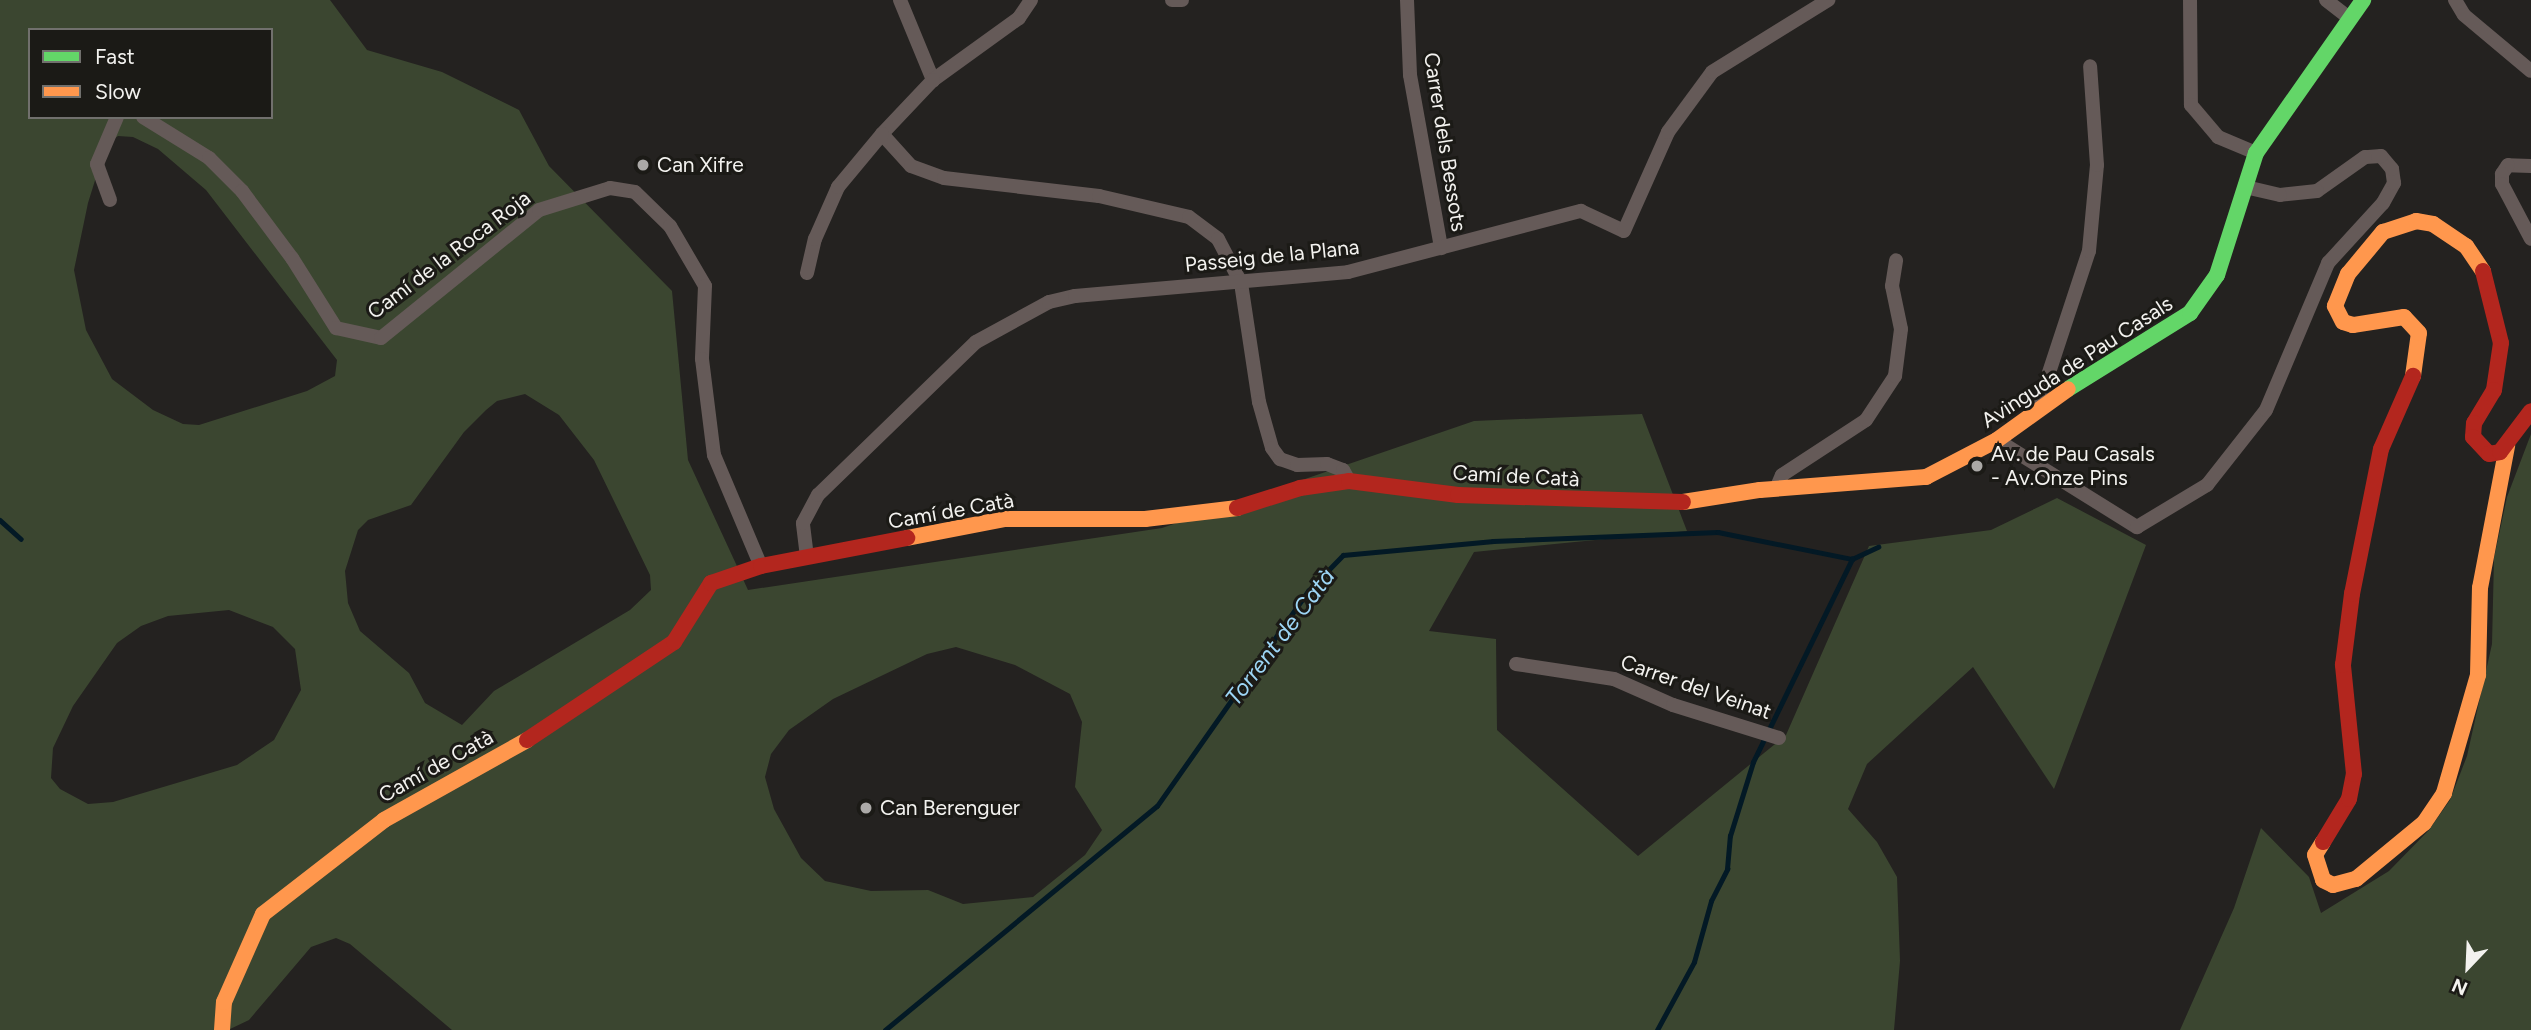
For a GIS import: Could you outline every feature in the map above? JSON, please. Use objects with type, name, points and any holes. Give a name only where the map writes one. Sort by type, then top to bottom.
[{"type":"street","points":[[900,0],[933,80]]},
{"type":"street","points":[[807,273],[815,239],[838,187],[882,134],[933,80],[992,41],[1019,18],[1031,0]]},
{"type":"street","points":[[1172,0],[1182,0]]},
{"type":"street","name":"Carrer dels Bessots","points":[[1407,0],[1410,75],[1441,247]]},
{"type":"street","name":"Passeig de la Plana","points":[[807,557],[803,523],[818,495],[976,342],[1049,302],[1074,296],[1348,272],[1581,211],[1624,230],[1668,132],[1712,72],[1828,0]]},
{"type":"street","points":[[2190,0],[2191,105],[2218,137],[2256,153]]},
{"type":"street","points":[[2326,0],[2349,18]]},
{"type":"street","name":"Avinguda de Pau Casals","points":[[1926,477],[1997,440],[2190,313],[2217,275],[2256,153],[2363,0]]},
{"type":"street","points":[[2455,0],[2464,15],[2531,71]]},
{"type":"street","points":[[2036,412],[2089,251],[2096,165],[2090,66]]},
{"type":"street","points":[[110,200],[97,164],[116,119]]},
{"type":"street","name":"Camí de la Roca Roja","points":[[146,119],[209,158],[242,191],[292,258],[336,328],[381,338],[539,210],[610,188],[635,192],[670,226],[705,286],[702,359],[714,455],[761,566]]},
{"type":"street","points":[[882,134],[911,166],[944,178],[1098,196],[1189,217],[1217,239],[1241,283],[1259,402],[1272,448],[1280,459],[1297,465],[1327,464],[1343,470],[1349,481]]},
{"type":"street","points":[[1997,440],[2137,527],[2207,485],[2266,410],[2328,263],[2383,203],[2394,183],[2392,169],[2381,156],[2365,158],[2317,191],[2280,195],[2245,187]]},
{"type":"street","points":[[2531,166],[2508,165],[2502,174],[2531,239]]},
{"type":"street","points":[[2507,446],[2489,454],[2473,436],[2474,423],[2494,390],[2499,369],[2501,343],[2488,279],[2466,246],[2433,224],[2416,221],[2383,232],[2348,274],[2335,306],[2343,322],[2353,325],[2404,317],[2419,334],[2419,350],[2416,368],[2381,449],[2352,594],[2343,665],[2354,774],[2349,799],[2315,855],[2323,880],[2333,885],[2356,879],[2424,823],[2444,793],[2478,675],[2482,646],[2480,587],[2507,446],[2531,411]]},
{"type":"street","points":[[1776,489],[1782,475],[1866,420],[1895,376],[1901,328],[1892,286],[1896,260]]},
{"type":"street","name":"Camí de Catà","points":[[222,1030],[224,1002],[263,915],[384,820],[544,730],[674,642],[711,583],[761,566],[1005,519],[1145,519],[1248,507],[1300,488],[1349,481],[1458,495],[1597,502],[1682,502],[1776,489],[1926,477]]},
{"type":"street","name":"Carrer del Veinat","points":[[1516,664],[1614,679],[1673,705],[1779,738]]},
{"type":"green space","points":[[0,0],[330,0],[367,50],[442,72],[519,110],[549,166],[672,291],[688,460],[748,590],[1162,528],[1474,421],[1642,414],[1687,531],[1474,552],[1429,631],[1496,639],[1497,730],[1638,856],[1786,735],[1869,546],[1991,530],[2057,498],[2146,545],[2054,789],[1973,667],[1867,764],[1848,809],[1877,842],[1897,877],[1900,961],[1894,1030],[452,1030],[350,944],[336,938],[311,947],[249,1020],[228,1030],[0,1030]],"holes":[[[118,136],[133,137],[158,149],[206,190],[337,360],[335,376],[307,391],[199,425],[183,424],[153,410],[112,379],[86,330],[74,270],[88,203],[106,145]],[[525,394],[559,415],[594,460],[650,575],[651,590],[630,610],[494,691],[462,725],[425,703],[409,673],[360,631],[348,603],[345,571],[358,530],[368,520],[411,505],[464,432],[486,410],[497,401]],[[229,610],[273,627],[295,649],[301,690],[274,740],[237,765],[113,802],[88,804],[60,789],[51,778],[53,748],[73,706],[117,643],[141,626],[168,616]],[[956,647],[1015,665],[1070,694],[1082,722],[1075,787],[1102,830],[1085,855],[1033,897],[963,904],[928,890],[871,891],[825,881],[801,858],[774,809],[765,777],[771,754],[789,730],[833,699],[927,654]]]},
{"type":"green space","points":[[2531,434],[2531,1030],[2180,1030],[2234,908],[2261,828],[2309,877],[2321,913],[2389,871],[2429,830],[2450,800],[2467,756],[2492,644],[2494,558],[2507,497]]},
{"type":"waterway","points":[[0,520],[21,539]]},
{"type":"waterway","name":"Torrent de Catà","points":[[885,1030],[1157,806],[1308,591],[1343,555],[1493,541],[1718,532],[1852,559],[1878,547]]},
{"type":"waterway","points":[[1657,1030],[1694,962],[1711,901],[1727,869],[1730,836],[1753,762],[1852,559]]},
{"type":"traffic: fast","points":[[2068,389],[2190,313],[2217,275],[2256,153],[2363,0]]},
{"type":"traffic: slow","points":[[2413,376],[2419,333],[2404,317],[2353,325],[2343,322],[2335,306],[2348,274],[2383,232],[2416,221],[2433,224],[2466,246],[2483,271]]},
{"type":"traffic: slow","points":[[1683,502],[1760,490],[1926,477],[1997,440],[2068,389]]},
{"type":"traffic: slow","points":[[2323,842],[2315,855],[2323,880],[2333,885],[2356,879],[2424,823],[2444,793],[2478,675],[2480,588],[2507,446]]},
{"type":"traffic: slow","points":[[907,538],[1005,519],[1145,519],[1237,508]]},
{"type":"traffic: slow","points":[[222,1030],[224,1002],[263,914],[384,820],[527,740]]},
{"type":"traffic: jam","points":[[2483,271],[2501,343],[2494,390],[2474,423],[2473,437],[2489,454],[2500,452],[2531,411]]},
{"type":"traffic: jam","points":[[2323,842],[2349,799],[2354,774],[2343,665],[2352,594],[2381,449],[2413,376]]},
{"type":"traffic: jam","points":[[1237,508],[1300,488],[1349,481],[1458,495],[1683,502]]},
{"type":"traffic: jam","points":[[527,740],[674,642],[711,583],[761,566],[907,538]]},
{"type":"place","name":"Can Xifre","points":[[643,165]]},
{"type":"place","name":"Av. de Pau Casals - Av.Onze Pins","points":[[1977,466]]},
{"type":"place","name":"Can Berenguer","points":[[866,808]]}]
